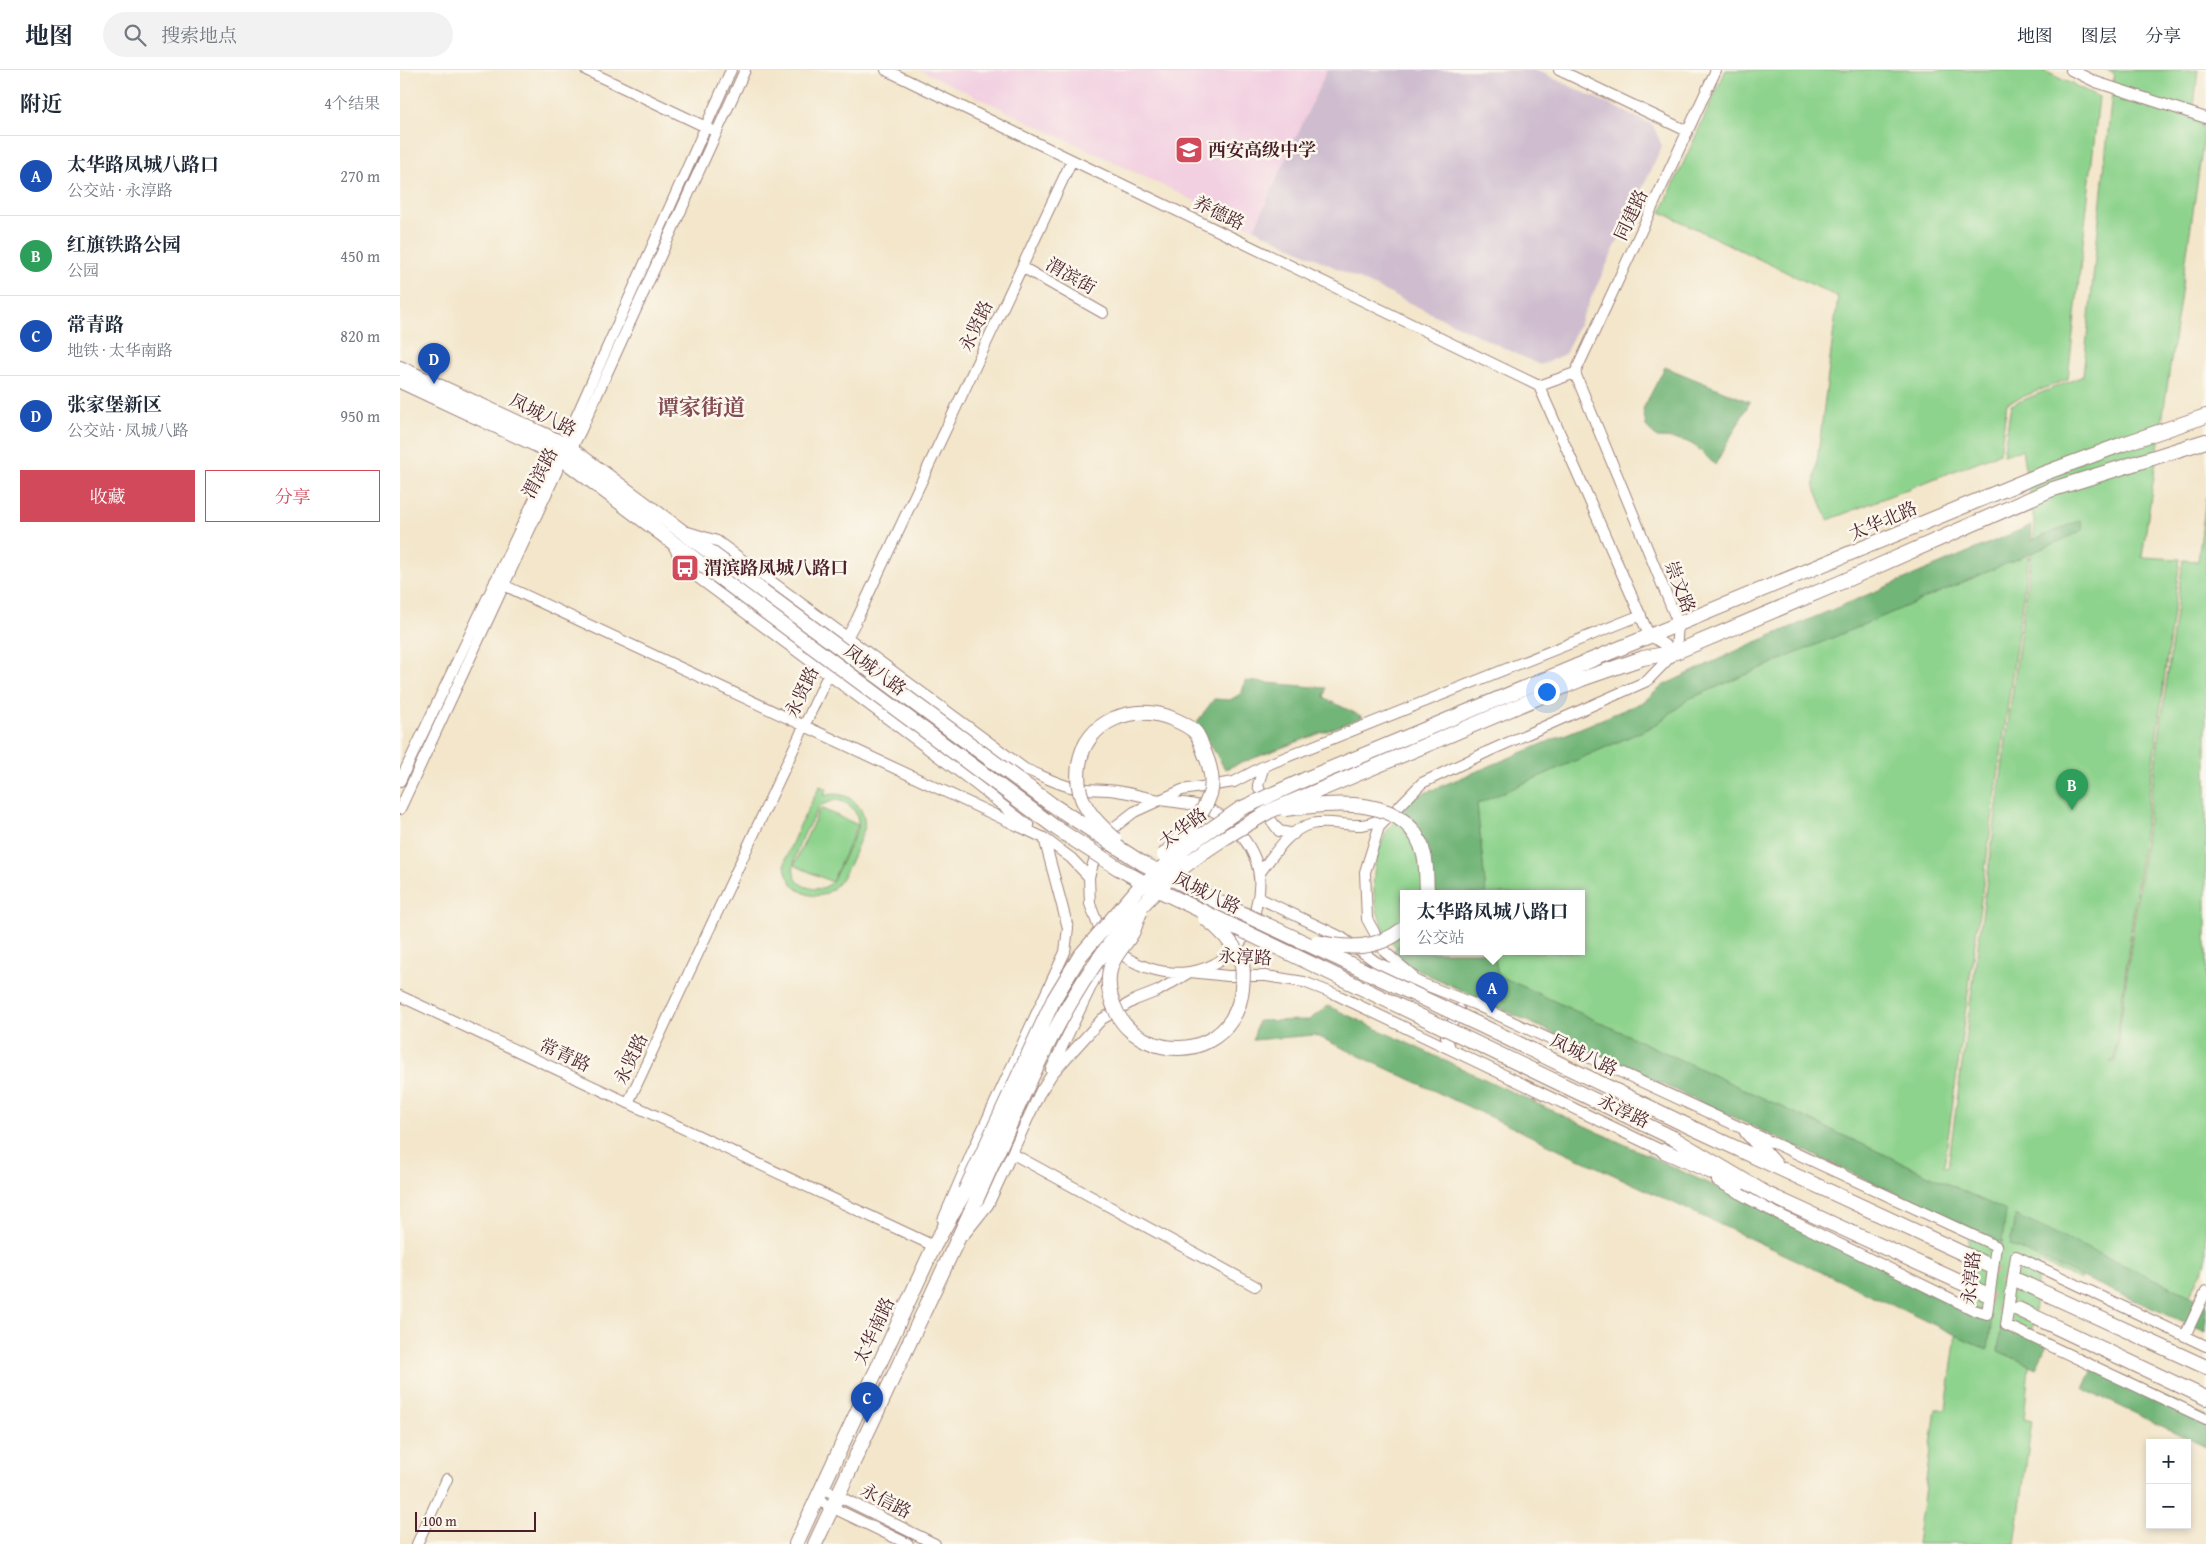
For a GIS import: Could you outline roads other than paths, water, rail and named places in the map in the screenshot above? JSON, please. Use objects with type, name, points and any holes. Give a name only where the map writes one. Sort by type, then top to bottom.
[{"type":"main road","name":"凤城八路","points":[[400,368],[563,452],[682,530],[1051,804],[1142,863],[1285,934],[1682,1123]]},
{"type":"main road","name":"凤城八路","points":[[400,381],[563,452],[712,572],[1056,828],[1118,868],[1184,902],[1673,1138]]},
{"type":"main road","name":"太华北路","points":[[1580,672],[1649,635],[1824,566],[2037,476],[2206,416]]},
{"type":"main road","points":[[1580,672],[1676,652],[1846,581],[2050,490],[2206,441]]},
{"type":"main road","name":"太华路","points":[[971,1194],[1074,994],[1107,944],[1144,902],[1176,873],[1222,839],[1270,811],[1580,672]]},
{"type":"main road","name":"太华路","points":[[971,1194],[1054,999],[1080,956],[1136,890],[1188,845],[1240,809],[1306,779],[1580,672]]},
{"type":"main road","points":[[1118,910],[1130,888],[1197,820],[1210,793],[1211,766],[1196,732],[1180,721],[1162,714],[1133,713],[1114,718],[1100,726],[1089,739],[1080,758],[1077,782],[1083,804],[1101,827],[1142,863]]},
{"type":"main road","points":[[1270,811],[1332,803],[1378,807],[1404,821],[1416,837],[1424,854],[1427,890]]},
{"type":"main road","points":[[1144,902],[1132,933],[1111,966],[1109,997],[1123,1025],[1140,1037],[1160,1047],[1187,1048],[1212,1040],[1229,1024],[1241,996],[1243,975],[1240,959],[1230,942],[1215,925],[1184,902]]},
{"type":"main road","points":[[1285,934],[1333,946],[1364,947],[1389,940],[1400,931]]},
{"type":"main road","name":"永淳路","points":[[1682,1123],[1988,1265]]},
{"type":"main road","points":[[1747,1132],[1780,1169]]},
{"type":"main road","name":"永淳路","points":[[1673,1138],[1767,1194],[1984,1294]]},
{"type":"main road","points":[[1664,1151],[1726,1180],[1767,1194]]},
{"type":"main road","name":"太华南路","points":[[796,1544],[934,1246],[971,1194]]},
{"type":"main road","name":"太华南路","points":[[815,1544],[950,1254],[971,1194]]},
{"type":"main road","points":[[2019,1281],[2206,1367]]},
{"type":"main road","points":[[2018,1308],[2206,1398]]},
{"type":"street","points":[[586,70],[716,131]]},
{"type":"street","name":"渭滨路","points":[[400,809],[505,586],[731,70]]},
{"type":"street","name":"渭滨路","points":[[400,781],[495,581],[563,452],[745,70]]},
{"type":"street","name":"养德路","points":[[886,70],[1539,386]]},
{"type":"street","points":[[1559,70],[1688,132]]},
{"type":"street","name":"同建路","points":[[1575,373],[1716,70]]},
{"type":"street","points":[[2071,70],[2096,82],[2206,118]]},
{"type":"street","name":"永贤路","points":[[628,1103],[827,675],[856,621],[1072,160]]},
{"type":"street","name":"渭滨街","points":[[1022,267],[1103,313]]},
{"type":"street","points":[[1423,984],[1385,952],[1367,919],[1365,872],[1379,827],[1422,783],[1488,751],[1646,681],[1676,652],[1649,635],[1539,386],[1575,373]]},
{"type":"street","name":"崇文路","points":[[1575,373],[1678,623],[1676,652]]},
{"type":"street","name":"凤城八路","points":[[682,530],[716,541],[1025,769],[1073,788],[1117,791],[1160,800]]},
{"type":"street","name":"凤城八路","points":[[671,540],[685,568],[970,780],[1071,858],[1089,877]]},
{"type":"street","points":[[495,581],[1044,838],[1068,928],[1065,952],[948,1204],[934,1246]]},
{"type":"street","points":[[1190,972],[1163,973],[1137,965],[1115,949],[1099,928],[1090,904],[1089,877],[1097,851],[1112,829],[1134,812],[1182,790],[1234,782],[1264,766],[1641,615]]},
{"type":"street","points":[[970,780],[985,781],[996,771],[1003,752]]},
{"type":"street","points":[[1264,766],[1258,785],[1268,816],[1279,831],[1294,834]]},
{"type":"street","points":[[1038,1096],[1052,1074],[1102,1019],[1190,972],[1215,964],[1236,948],[1251,927],[1259,898],[1260,874],[1251,848],[1235,827],[1212,811],[1187,803],[1160,800]]},
{"type":"street","points":[[1260,874],[1283,841],[1310,824],[1336,823],[1358,826],[1380,820],[1402,803]]},
{"type":"street","name":"永淳路","points":[[1190,972],[1228,976],[1266,976],[1304,982],[1337,995],[1664,1151],[1764,1207],[1974,1310],[1987,1314],[1996,1246],[1474,1004],[1423,984],[1376,962],[1341,937],[1259,898]]},
{"type":"street","points":[[950,1254],[988,1205],[1098,972],[1115,949]]},
{"type":"street","name":"常青路","points":[[400,996],[934,1246]]},
{"type":"street","points":[[1450,1048],[1446,1036],[1460,1008],[1474,1004]]},
{"type":"street","points":[[1013,1154],[1255,1286]]},
{"type":"street","points":[[2206,1346],[2016,1256],[2006,1324],[2206,1419]]},
{"type":"street","points":[[2185,1336],[2206,1292]]},
{"type":"street","points":[[417,1544],[446,1479]]},
{"type":"street","name":"永信路","points":[[820,1494],[908,1544]]},
{"type":"street","name":"永信路","points":[[835,1502],[935,1544]]},
{"type":"tunnel","points":[[1988,1265],[2019,1281]]},
{"type":"tunnel","points":[[1984,1293],[2018,1309]]},
{"type":"place","name":"西安高级中学","points":[[1189,150]]},
{"type":"place","name":"张家堡新区","points":[[434,384]]},
{"type":"place","name":"渭滨路凤城八路口","points":[[685,568]]},
{"type":"place","name":"红旗铁路公园","points":[[2072,810]]},
{"type":"place","name":"太华路凤城八路口","points":[[1492,1013]]},
{"type":"place","name":"常青路","points":[[867,1423]]},
{"type":"district","name":"谭家街道","points":[[701,407]]}]
